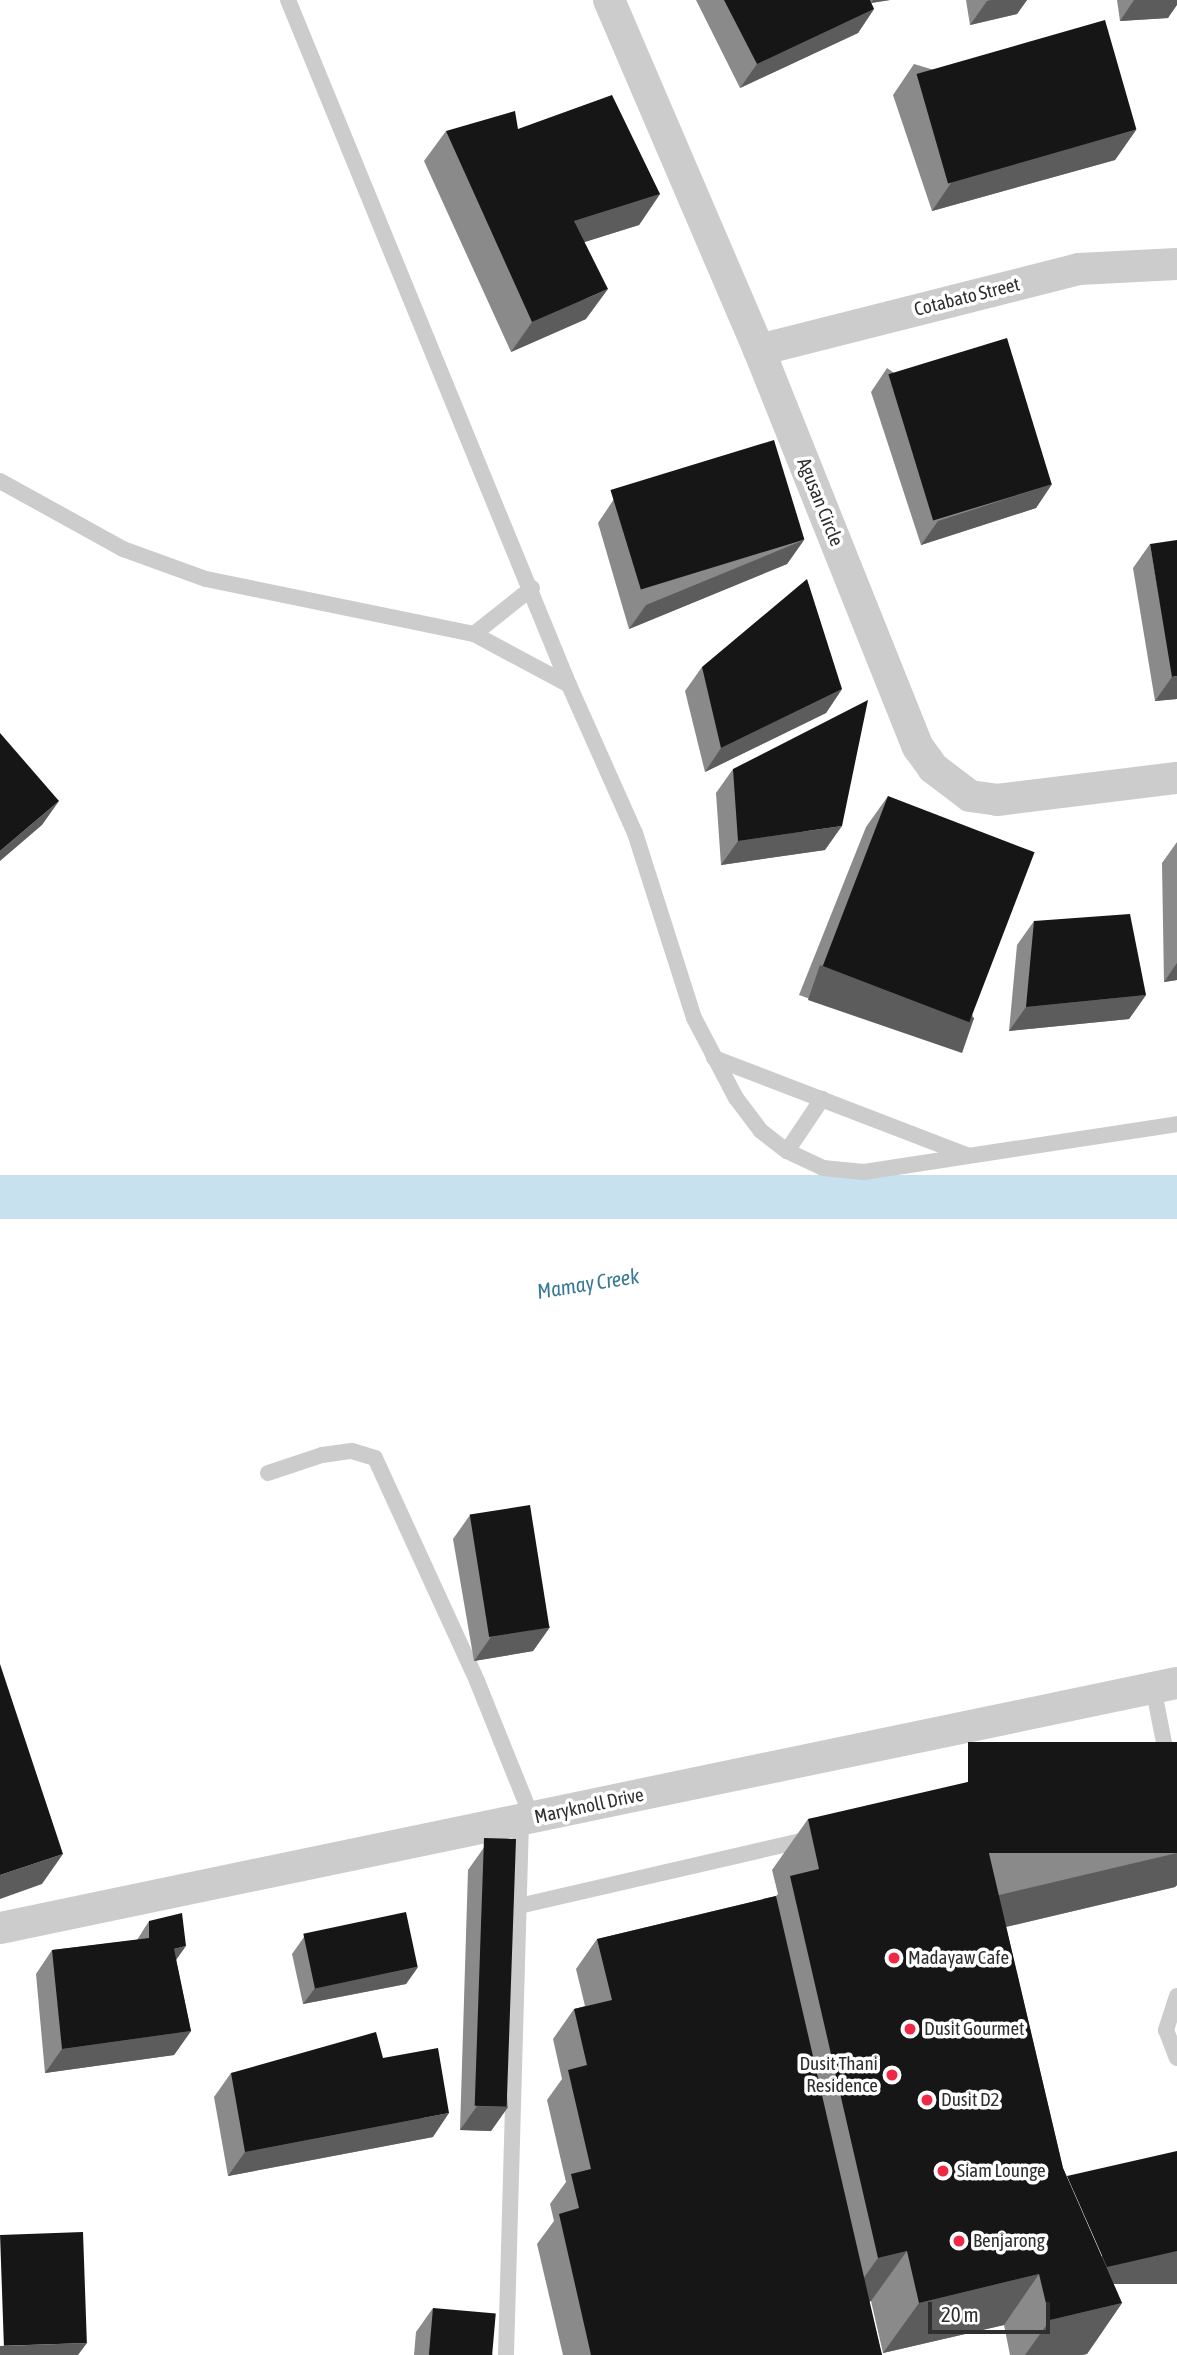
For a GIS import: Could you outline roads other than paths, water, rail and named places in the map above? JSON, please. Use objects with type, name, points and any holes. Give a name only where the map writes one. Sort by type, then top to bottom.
[{"type":"street","name":"Agusan Circle","points":[[609,0],[759,350],[918,747],[949,785],[970,796],[998,800],[1177,778]]},
{"type":"street","name":"Cotabato Street","points":[[759,350],[1079,269],[1177,264]]},
{"type":"street","name":"Maryknoll Drive","points":[[0,1928],[1165,1685]]},
{"type":"lane","points":[[288,0],[532,588],[569,685],[639,844],[678,972],[715,1058],[761,1131],[788,1152],[823,1168],[864,1172],[967,1154],[1177,1124]]},
{"type":"lane","points":[[0,481],[123,549],[206,579],[474,634],[569,685]]},
{"type":"lane","points":[[474,634],[532,588]]},
{"type":"lane","points":[[715,1058],[967,1154]]},
{"type":"lane","points":[[788,1152],[822,1099]]},
{"type":"lane","points":[[268,1473],[342,1452],[375,1458],[472,1670],[527,1819],[519,1906],[506,2355]]},
{"type":"lane","points":[[1165,1685],[1160,1758],[1172,1783]]},
{"type":"lane","points":[[519,1906],[829,1834]]},
{"type":"lane","points":[[1177,1996],[1166,2030],[1177,2059]]},
{"type":"water","points":[[0,1175],[1177,1175],[1177,1219],[0,1219]]},
{"type":"place","name":"Madayaw Cafe","points":[[894,1958]]},
{"type":"place","name":"Dusit Gourmet","points":[[910,2029]]},
{"type":"place","name":"Dusit Thani Residence","points":[[892,2075]]},
{"type":"place","name":"Dusit D2","points":[[927,2100]]},
{"type":"place","name":"Siam Lounge","points":[[943,2171]]},
{"type":"place","name":"Benjarong","points":[[959,2241]]},
{"type":"water label","name":"Mamay Creek","points":[[588,1283]]}]
